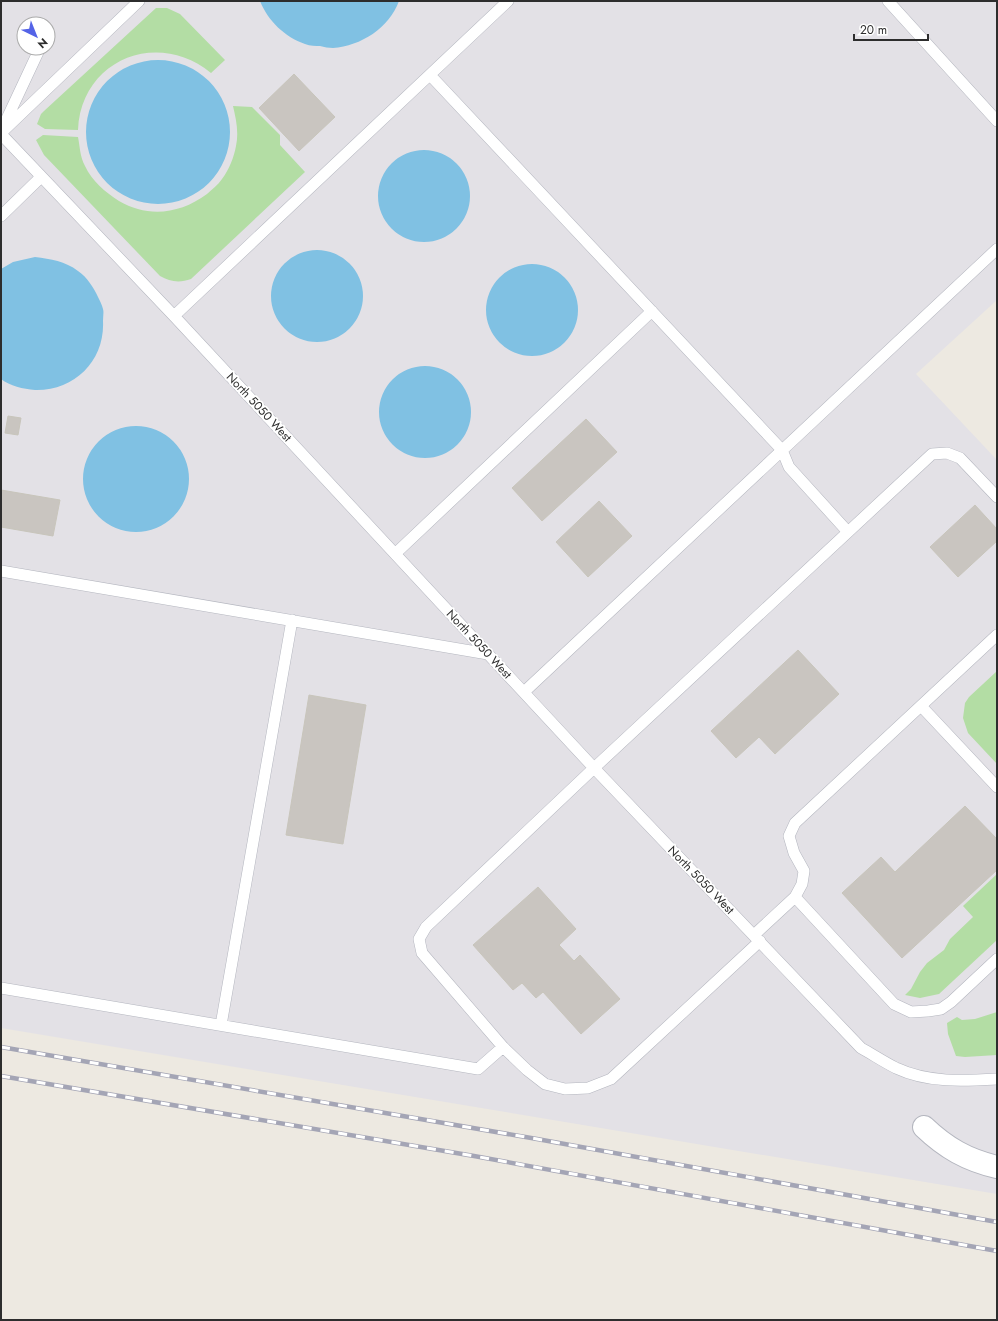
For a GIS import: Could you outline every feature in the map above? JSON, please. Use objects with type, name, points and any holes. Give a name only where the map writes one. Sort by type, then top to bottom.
[{"type":"street","points":[[924,1127],[937,1140],[952,1150],[967,1158],[997,1167]]},
{"type":"lane","points":[[1,133],[139,1]]},
{"type":"lane","points":[[174,316],[508,1]]},
{"type":"lane","points":[[888,1],[997,121]]},
{"type":"lane","points":[[1,133],[36,56]]},
{"type":"lane","points":[[430,75],[782,450],[789,467],[848,532]]},
{"type":"lane","name":"North 5050 West","points":[[1,133],[396,553],[594,768],[861,1048],[896,1068],[927,1079],[963,1081],[997,1079]]},
{"type":"lane","points":[[1,216],[41,177]]},
{"type":"lane","points":[[524,692],[997,249]]},
{"type":"lane","points":[[396,553],[652,311]]},
{"type":"lane","points":[[997,497],[960,458],[947,453],[932,454],[594,768],[426,927],[419,939],[422,953],[503,1047],[527,1070],[545,1084],[565,1089],[588,1088],[611,1079],[757,938],[795,897],[802,884],[804,871],[794,853],[789,836],[795,823],[997,635]]},
{"type":"lane","points":[[1,571],[488,654]]},
{"type":"lane","points":[[221,1025],[292,620]]},
{"type":"lane","points":[[922,706],[997,787]]},
{"type":"lane","points":[[795,897],[894,1004],[911,1012],[941,1009],[951,1002],[997,959]]},
{"type":"lane","points":[[1,988],[478,1069],[503,1047]]},
{"type":"shaded area","points":[[1,1],[997,1],[997,300],[916,374],[997,460],[997,1194],[1,1028]]},
{"type":"green space","points":[[156,8],[167,8],[180,14],[225,60],[211,73],[190,60],[168,54],[146,53],[125,59],[107,70],[92,85],[82,106],[78,130],[45,129],[37,124],[41,114],[44,111]]},
{"type":"green space","points":[[233,106],[252,107],[280,135],[280,145],[305,172],[191,279],[183,281],[171,281],[160,276],[44,155],[36,140],[43,135],[78,137],[83,163],[99,186],[119,201],[130,206],[152,212],[164,211],[186,206],[197,201],[219,183],[227,172],[233,159],[237,141],[237,126]]},
{"type":"green space","points":[[997,671],[997,764],[968,733],[963,718],[965,703],[969,697]]},
{"type":"green space","points":[[997,874],[997,940],[939,994],[920,998],[905,995],[911,989],[920,972],[927,963],[944,950],[950,939],[973,917],[963,906]]},
{"type":"green space","points":[[997,1012],[997,1055],[965,1057],[956,1056],[948,1034],[947,1023],[957,1017],[962,1020],[975,1019]]},
{"type":"water","points":[[260,1],[399,1],[388,19],[373,34],[354,44],[333,48],[307,45],[284,33],[272,22]]},
{"type":"water","points":[[151,60],[165,60],[192,68],[204,76],[214,86],[225,104],[229,118],[229,146],[225,160],[214,178],[204,188],[186,199],[165,204],[151,204],[124,196],[112,188],[102,178],[91,160],[86,139],[86,125],[94,98],[102,86],[112,76],[130,65]]},
{"type":"water","points":[[424,150],[442,153],[457,163],[467,178],[470,196],[467,214],[457,229],[442,239],[424,242],[406,239],[391,229],[381,214],[378,196],[381,178],[391,163],[406,153]]},
{"type":"water","points":[[317,250],[335,253],[350,263],[360,278],[363,296],[360,314],[350,329],[335,339],[317,342],[299,339],[284,329],[274,314],[271,296],[274,278],[284,263],[299,253]]},
{"type":"water","points":[[35,257],[63,263],[81,273],[87,279],[102,304],[103,313],[102,335],[99,348],[93,360],[85,370],[75,379],[63,385],[49,389],[35,390],[17,387],[8,384],[1,379],[1,269],[13,262]]},
{"type":"water","points":[[532,264],[550,267],[565,277],[575,292],[578,310],[575,328],[565,343],[550,353],[532,356],[514,353],[499,343],[489,328],[486,310],[489,292],[499,277],[514,267]]},
{"type":"water","points":[[425,366],[443,369],[458,379],[468,394],[471,412],[468,430],[458,445],[443,455],[425,458],[407,455],[392,445],[382,430],[379,412],[382,394],[392,379],[407,369]]},
{"type":"water","points":[[136,426],[156,430],[174,441],[185,459],[189,479],[185,499],[174,517],[156,528],[136,532],[116,528],[98,517],[87,499],[83,479],[87,459],[98,441],[116,430]]},
{"type":"building","points":[[294,74],[335,117],[299,151],[259,108]]},
{"type":"building","points":[[8,416],[21,418],[18,435],[5,433]]},
{"type":"building","points":[[586,419],[617,452],[542,521],[512,488]]},
{"type":"building","points":[[1,490],[60,500],[53,536],[1,527]]},
{"type":"building","points":[[599,501],[632,536],[588,577],[556,542]]},
{"type":"building","points":[[975,505],[997,529],[997,541],[958,577],[930,547]]},
{"type":"building","points":[[798,650],[839,694],[775,754],[759,737],[736,758],[711,731]]},
{"type":"building","points":[[309,695],[366,705],[343,844],[286,835]]},
{"type":"building","points":[[965,806],[997,839],[997,870],[902,958],[842,893],[881,857],[895,872]]},
{"type":"building","points":[[538,887],[576,929],[559,945],[574,961],[580,955],[620,999],[581,1034],[543,992],[536,998],[522,983],[513,990],[473,945]]},
{"type":"railway","points":[[1,1047],[537,1139],[997,1222]]},
{"type":"railway","points":[[1,1076],[474,1156],[997,1251]]}]
